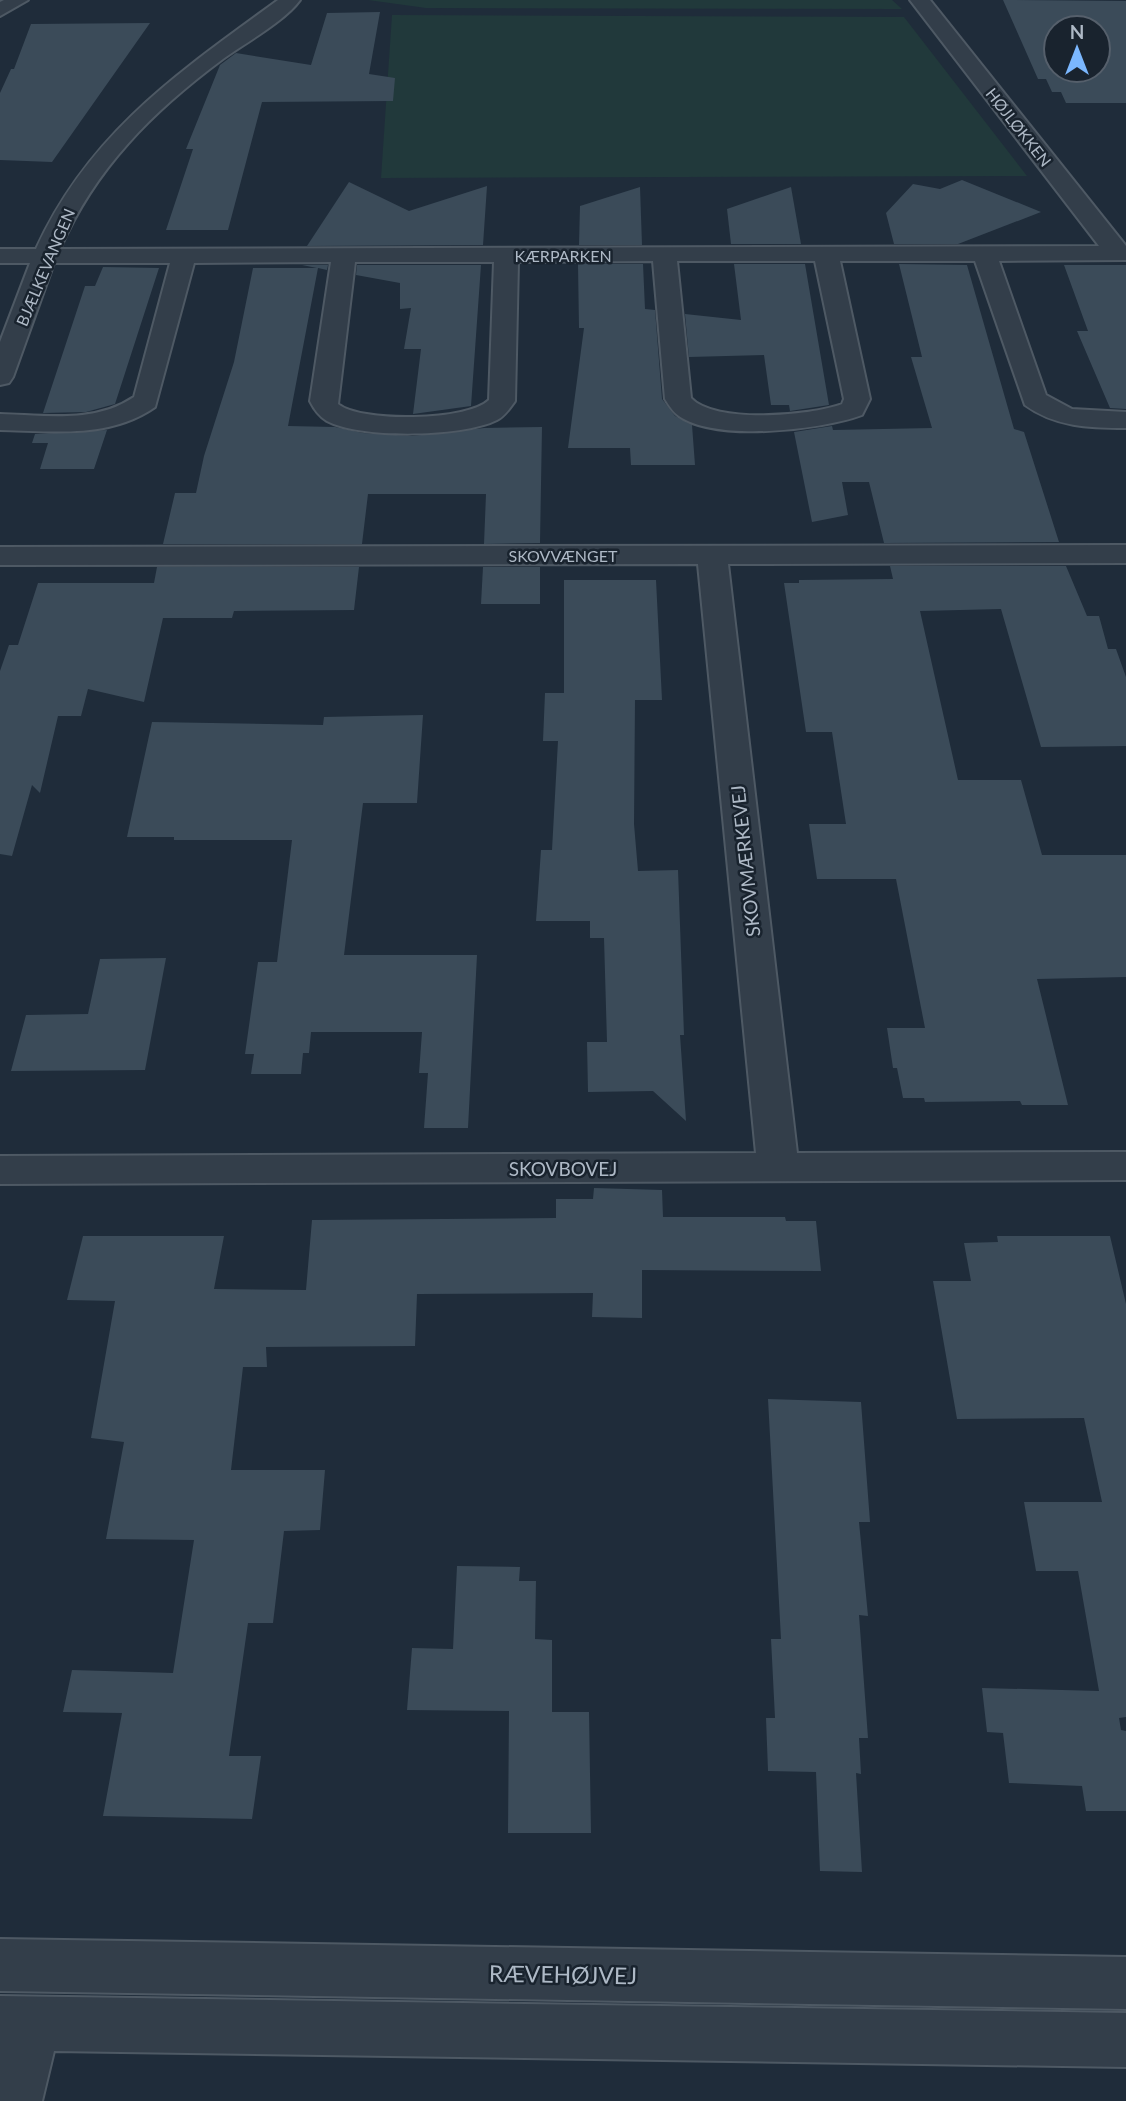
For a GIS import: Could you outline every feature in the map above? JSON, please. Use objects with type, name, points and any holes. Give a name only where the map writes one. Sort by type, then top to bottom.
[{"type":"street","points":[[0,10],[18,0]]},
{"type":"street","name":"BJÆLKEVANGEN","points":[[0,377],[67,210],[91,172],[121,136],[165,94],[290,0]]},
{"type":"street","name":"HØJLØKKEN","points":[[920,0],[1122,253]]},
{"type":"street","name":"KÆRPARKEN","points":[[0,256],[1122,253]]},
{"type":"street","points":[[664,254],[678,399],[687,410],[728,421],[821,420],[853,409],[857,399],[826,254]]},
{"type":"street","points":[[985,254],[1034,399],[1046,409],[1064,416],[1090,420],[1126,420]]},
{"type":"street","points":[[344,255],[323,401],[330,411],[337,415],[368,422],[461,422],[495,410],[502,401],[506,255]]},
{"type":"street","points":[[0,422],[91,422],[116,419],[132,412],[146,401],[184,256]]},
{"type":"street","name":"SKOVMÆRKEVEJ","points":[[712,554],[778,1167]]},
{"type":"street","name":"SKOVVÆNGET","points":[[0,556],[1126,554]]},
{"type":"street","name":"SKOVBOVEJ","points":[[0,1170],[1126,1166]]},
{"type":"street","name":"RÆVEHØJVEJ","points":[[0,1965],[1126,1983]]},
{"type":"street","points":[[13,2101],[16,2023],[1126,2040]]},
{"type":"green space","points":[[368,0],[892,0],[902,9],[426,8]]},
{"type":"green space","points":[[392,15],[904,17],[1027,176],[381,178]]},
{"type":"building","points":[[1003,0],[1126,1],[1126,103],[1066,103],[1061,92],[1052,92],[1048,84],[1112,84],[1112,14],[1042,14],[1042,79],[1038,79]]},
{"type":"building","points":[[380,12],[369,74],[395,78],[393,101],[262,102],[228,230],[166,230],[193,149],[186,149],[220,65],[236,53],[311,65],[327,13]]},
{"type":"building","points":[[150,23],[52,162],[0,160],[0,93],[11,69],[14,69],[31,24]]},
{"type":"building","points":[[962,180],[1041,212],[958,244],[894,244],[886,213],[913,184],[940,189]]},
{"type":"building","points":[[349,182],[409,211],[487,186],[483,245],[307,246]]},
{"type":"building","points":[[640,187],[642,245],[579,245],[580,206]]},
{"type":"building","points":[[791,187],[801,244],[731,244],[727,209]]},
{"type":"building","points":[[578,264],[643,264],[645,309],[655,310],[662,399],[675,416],[692,425],[695,465],[631,465],[630,448],[568,448],[584,328],[579,328]]},
{"type":"building","points":[[734,264],[805,264],[829,405],[790,411],[789,405],[771,405],[764,355],[689,357],[685,314],[741,320]]},
{"type":"building","points":[[899,264],[967,265],[1014,429],[1024,432],[1059,542],[884,543],[869,482],[842,482],[848,515],[812,522],[794,432],[832,426],[833,430],[932,428],[911,357],[922,357]]},
{"type":"building","points":[[302,265],[328,265],[327,270],[318,268],[288,426],[335,427],[363,433],[412,436],[484,428],[542,427],[540,543],[484,544],[486,494],[368,494],[362,544],[163,544],[175,493],[196,493],[204,456],[234,362],[253,268],[317,268]]},
{"type":"building","points":[[357,265],[481,265],[471,406],[413,414],[421,349],[404,349],[411,308],[400,309],[400,283],[356,275]]},
{"type":"building","points":[[1064,265],[1126,265],[1126,409],[1110,408],[1077,331],[1088,331]]},
{"type":"building","points":[[103,267],[159,268],[115,404],[86,412],[43,413],[85,286],[95,286]]},
{"type":"building","points":[[107,430],[94,469],[40,469],[48,443],[32,443],[35,434]]},
{"type":"building","points":[[890,566],[1066,566],[1087,616],[1099,616],[1108,649],[1116,649],[1126,677],[1126,746],[1041,747],[1001,609],[920,611],[958,780],[1021,780],[1042,855],[1126,855],[1126,977],[1037,979],[1068,1105],[1022,1105],[1020,1101],[925,1102],[924,1098],[903,1098],[897,1068],[893,1068],[887,1028],[925,1028],[896,879],[817,879],[809,824],[846,824],[832,732],[806,732],[784,583],[799,583],[799,580],[893,579]]},
{"type":"building","points":[[157,567],[359,567],[354,610],[234,611],[232,618],[163,618],[144,702],[88,689],[81,716],[58,716],[40,793],[32,785],[12,856],[0,854],[0,671],[9,645],[18,645],[38,583],[154,583]]},
{"type":"building","points":[[483,567],[540,567],[540,604],[481,604]]},
{"type":"building","points":[[564,580],[656,580],[662,700],[635,700],[634,824],[638,871],[678,870],[684,1035],[680,1035],[686,1121],[653,1091],[588,1092],[587,1042],[607,1042],[604,938],[590,938],[590,921],[536,921],[541,850],[552,850],[558,741],[543,741],[545,693],[564,693]]},
{"type":"building","points":[[423,715],[417,803],[363,803],[344,955],[477,955],[468,1128],[424,1128],[428,1073],[419,1073],[422,1032],[311,1032],[309,1053],[303,1053],[301,1074],[251,1074],[254,1054],[245,1054],[258,962],[277,962],[292,840],[174,840],[174,837],[127,837],[152,722],[323,725],[324,717]]},
{"type":"building","points":[[166,958],[145,1070],[11,1071],[26,1015],[88,1014],[100,959]]},
{"type":"building","points":[[594,1188],[662,1190],[663,1217],[785,1217],[786,1221],[816,1221],[821,1271],[642,1270],[642,1318],[592,1317],[593,1293],[417,1294],[415,1346],[266,1347],[267,1367],[243,1367],[231,1470],[325,1470],[320,1530],[284,1531],[273,1623],[248,1623],[229,1756],[261,1756],[252,1819],[103,1816],[122,1713],[63,1712],[72,1670],[173,1673],[194,1540],[106,1539],[124,1442],[91,1438],[115,1301],[67,1300],[83,1236],[224,1236],[214,1289],[306,1290],[312,1220],[556,1218],[556,1199],[593,1199]]},
{"type":"building","points":[[997,1236],[1110,1236],[1126,1304],[1126,1717],[1119,1718],[1121,1730],[1126,1731],[1126,1811],[1086,1811],[1082,1786],[1009,1783],[1003,1733],[987,1732],[982,1688],[1099,1691],[1078,1571],[1036,1571],[1024,1502],[1102,1502],[1084,1418],[957,1419],[933,1281],[971,1281],[964,1243],[998,1242]]},
{"type":"building","points":[[768,1399],[861,1402],[870,1522],[859,1522],[868,1616],[859,1615],[868,1738],[859,1738],[861,1774],[856,1773],[862,1872],[820,1871],[816,1772],[768,1771],[766,1718],[775,1718],[771,1639],[781,1639]]},
{"type":"building","points":[[457,1566],[520,1567],[519,1581],[536,1581],[535,1639],[552,1640],[552,1712],[589,1712],[591,1833],[508,1833],[509,1711],[407,1710],[412,1648],[453,1649]]}]
